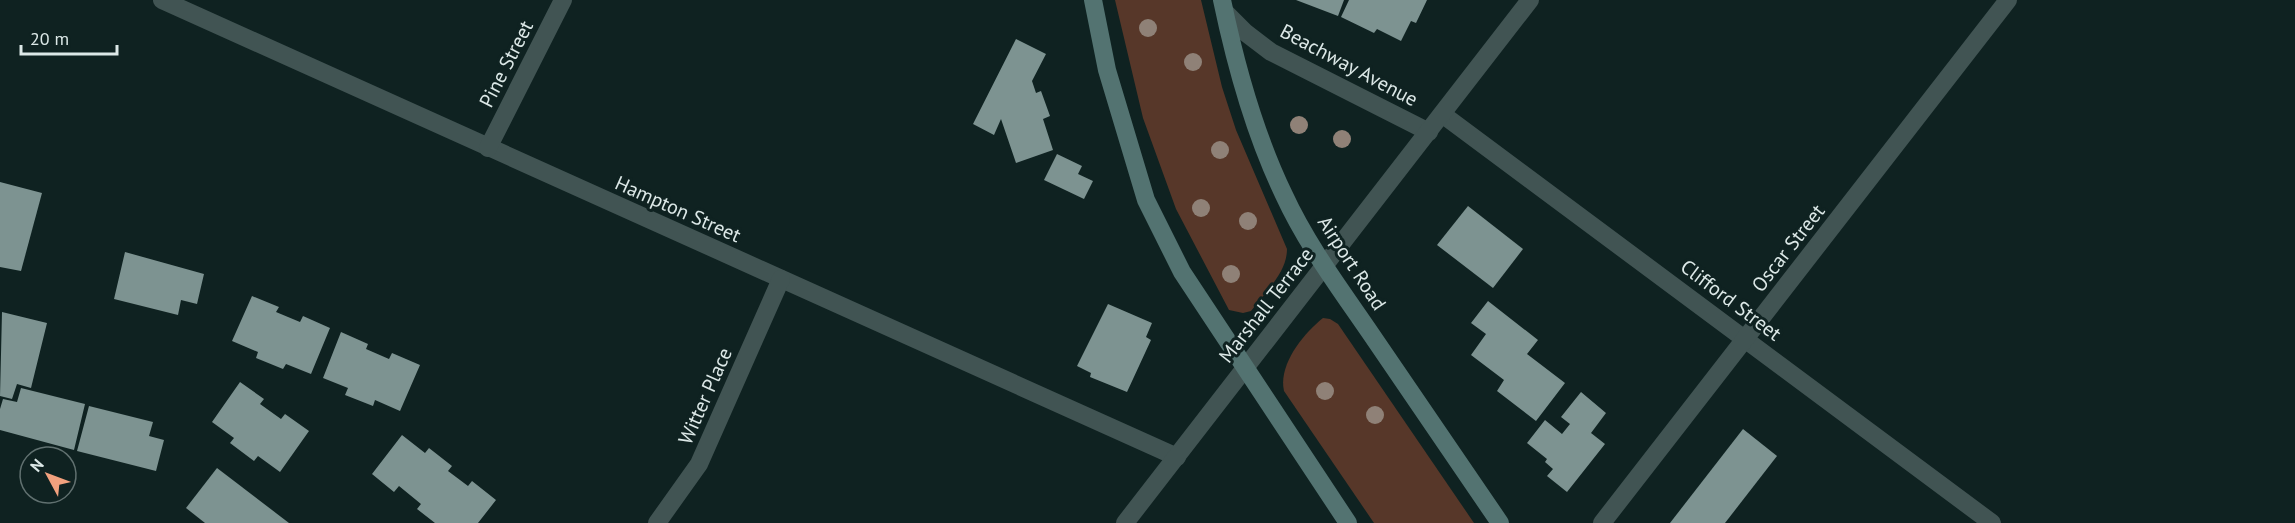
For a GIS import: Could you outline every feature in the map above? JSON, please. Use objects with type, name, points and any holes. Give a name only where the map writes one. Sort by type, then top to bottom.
[{"type":"main road","points":[[1093,0],[1107,69],[1146,200],[1182,273],[1348,523]]},
{"type":"main road","name":"Airport Road","points":[[1224,6],[1244,91],[1263,148],[1285,198],[1325,266],[1500,523]]},
{"type":"street","name":"Hampton Street","points":[[162,0],[1177,457]]},
{"type":"street","name":"Pine Street","points":[[488,148],[563,0]]},
{"type":"street","name":"Marshall Terrace","points":[[1125,523],[1530,0]]},
{"type":"street","name":"Oscar Street","points":[[1602,523],[2008,0]]},
{"type":"street","name":"Beachway Avenue","points":[[1224,6],[1246,33],[1271,52],[1429,132]]},
{"type":"street","name":"Clifford Street","points":[[1442,114],[1992,523]]},
{"type":"street","name":"Witter Place","points":[[657,523],[699,464],[781,279]]},
{"type":"shaded area","points":[[1115,0],[1201,0],[1222,87],[1236,130],[1287,249],[1279,274],[1251,311],[1243,313],[1229,310],[1176,209],[1143,118]]},
{"type":"shaded area","points":[[1323,318],[1338,324],[1474,523],[1374,523],[1284,391],[1283,381],[1288,361],[1300,341]]},
{"type":"building","points":[[1296,0],[1344,0],[1338,16]]},
{"type":"building","points":[[1349,0],[1427,0],[1416,23],[1411,21],[1401,41],[1377,29],[1374,33],[1341,17]]},
{"type":"building","points":[[1016,39],[1046,54],[1032,81],[1036,93],[1041,91],[1050,116],[1043,119],[1053,150],[1016,163],[1001,119],[994,135],[973,124]]},
{"type":"building","points":[[1057,154],[1082,166],[1078,174],[1093,181],[1084,199],[1044,180]]},
{"type":"building","points":[[0,182],[42,193],[21,271],[0,267]]},
{"type":"building","points":[[1468,206],[1523,249],[1493,288],[1437,245]]},
{"type":"building","points":[[125,252],[204,274],[197,304],[181,300],[178,315],[114,299]]},
{"type":"building","points":[[252,296],[279,307],[276,312],[300,322],[303,316],[330,328],[311,374],[286,364],[283,369],[256,358],[258,352],[232,341]]},
{"type":"building","points":[[1488,301],[1538,340],[1527,354],[1565,383],[1536,421],[1497,391],[1504,380],[1471,355],[1486,334],[1471,323]]},
{"type":"building","points":[[1108,304],[1152,323],[1146,337],[1151,340],[1127,392],[1090,377],[1091,373],[1077,366]]},
{"type":"building","points":[[2,312],[47,323],[31,388],[17,384],[12,399],[0,396]]},
{"type":"building","points":[[341,332],[368,344],[366,349],[389,359],[392,353],[420,365],[400,411],[375,400],[373,406],[345,395],[348,388],[323,378]]},
{"type":"building","points":[[240,382],[264,399],[260,404],[281,419],[285,414],[309,431],[280,472],[258,456],[254,461],[230,443],[234,438],[212,422]]},
{"type":"building","points":[[21,388],[85,404],[75,445],[56,445],[0,430],[0,409],[3,399],[17,402]]},
{"type":"building","points":[[1581,392],[1606,413],[1591,433],[1605,444],[1567,492],[1547,476],[1553,469],[1545,462],[1547,459],[1527,443],[1545,420],[1562,434],[1570,424],[1561,417]]},
{"type":"building","points":[[89,406],[153,422],[149,436],[164,440],[156,471],[78,451]]},
{"type":"building","points":[[1743,429],[1777,456],[1725,523],[1670,523]]},
{"type":"building","points":[[402,435],[425,453],[429,448],[452,466],[448,471],[468,486],[472,481],[496,500],[478,523],[435,523],[417,509],[421,504],[399,486],[394,492],[372,474]]},
{"type":"building","points":[[217,468],[289,523],[205,523],[186,508]]}]
